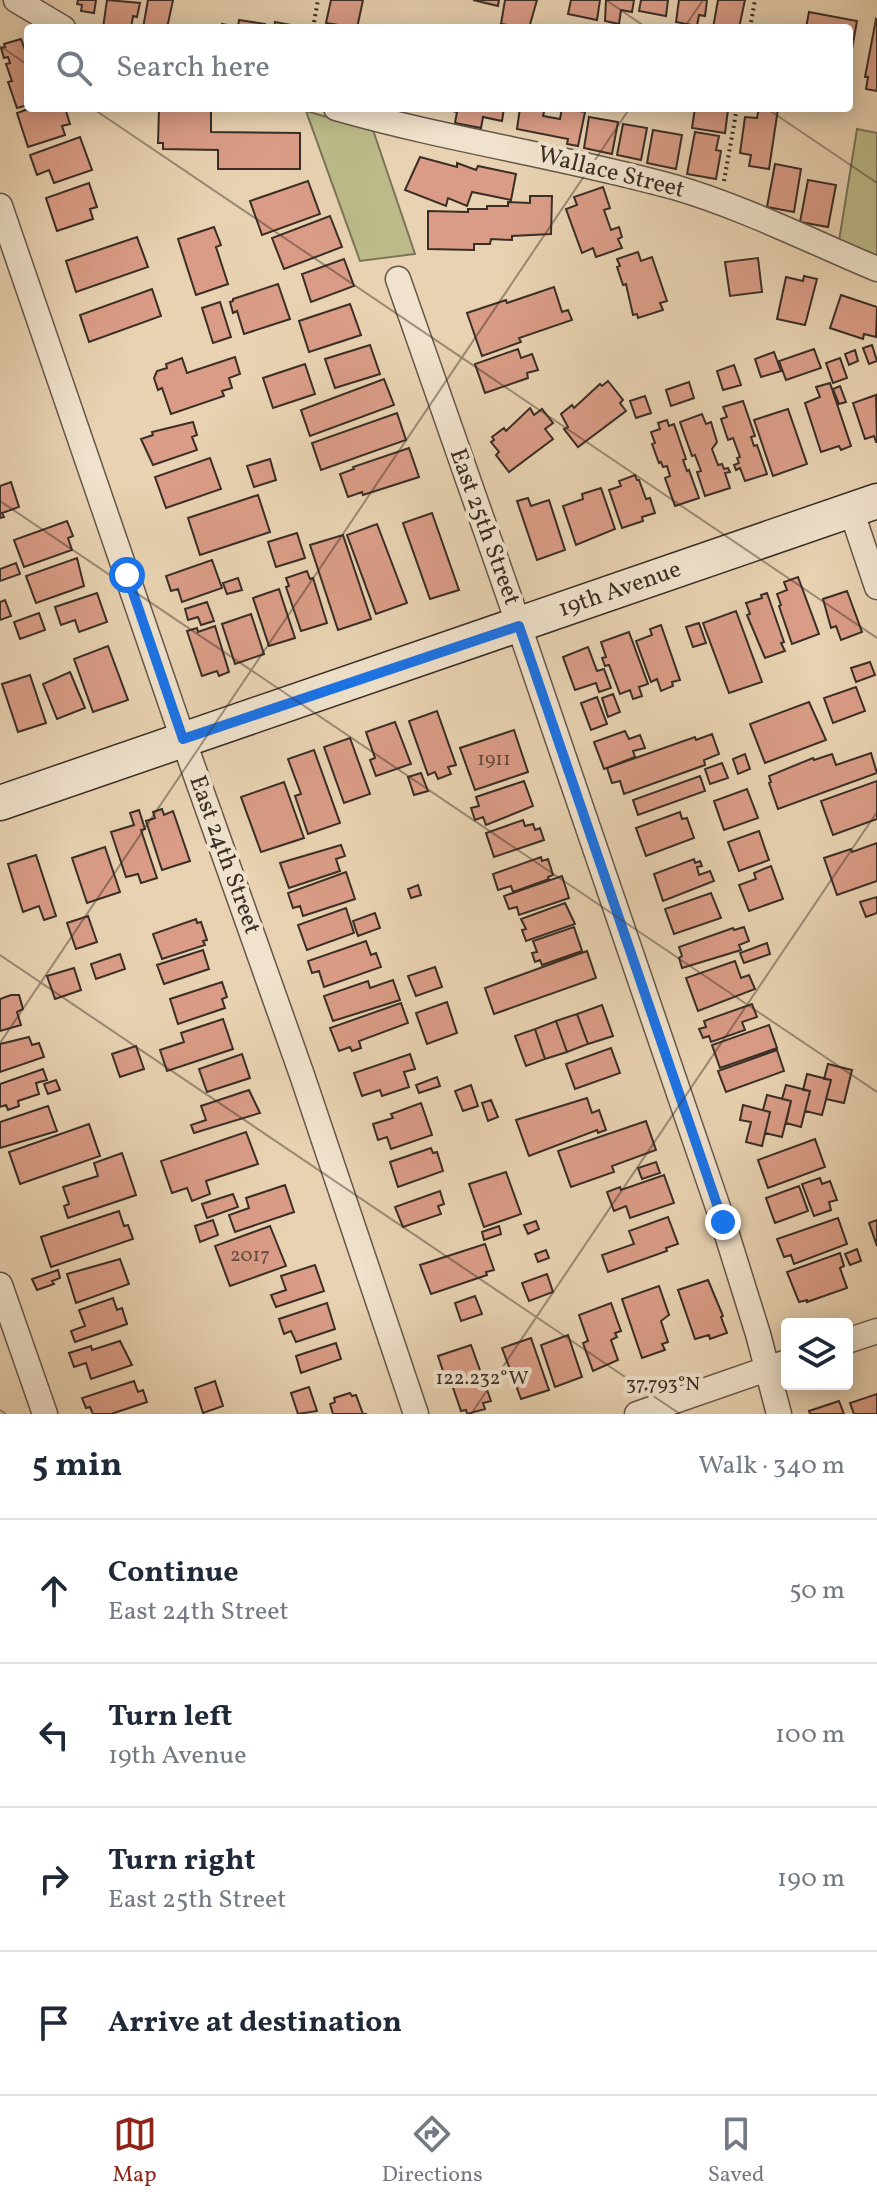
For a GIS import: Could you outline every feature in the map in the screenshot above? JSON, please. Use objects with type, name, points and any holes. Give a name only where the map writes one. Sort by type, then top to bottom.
[{"type":"street","points":[[16,0],[56,24]]},
{"type":"street","name":"Wallace Street","points":[[350,112],[419,131],[547,156],[676,187],[877,269]]},
{"type":"street","name":"East 24th Street","points":[[0,206],[416,1414]]},
{"type":"street","name":"East 25th Street","points":[[398,279],[723,1222],[777,1365],[779,1414]]},
{"type":"street","points":[[864,506],[877,587]]},
{"type":"street","name":"19th Avenue","points":[[0,803],[864,506]]},
{"type":"street","points":[[0,1285],[45,1414]]},
{"type":"street","points":[[853,1339],[877,1331]]},
{"type":"street","points":[[637,1414],[777,1365]]},
{"type":"path","points":[[314,24],[318,0]]},
{"type":"path","points":[[751,24],[755,0]]},
{"type":"path","points":[[724,181],[736,112]]},
{"type":"shaded area","points":[[306,112],[373,130],[415,254],[360,261]]},
{"type":"shaded area","points":[[857,129],[877,133],[877,257],[839,241]]},
{"type":"building","points":[[78,0],[96,0],[94,13],[81,11],[82,5],[77,4]]},
{"type":"building","points":[[107,0],[140,3],[132,24],[104,24]]},
{"type":"building","points":[[148,0],[173,0],[168,24],[144,24]]},
{"type":"building","points":[[331,0],[363,0],[358,24],[326,23]]},
{"type":"building","points":[[473,0],[499,0],[498,6]]},
{"type":"building","points":[[505,0],[537,0],[530,24],[501,24]]},
{"type":"building","points":[[571,0],[600,0],[597,20],[568,14]]},
{"type":"building","points":[[606,0],[634,0],[632,12],[621,10],[619,24],[605,21]]},
{"type":"building","points":[[641,0],[668,0],[666,16],[639,11]]},
{"type":"building","points":[[679,0],[707,0],[705,16],[699,15],[697,24],[676,22]]},
{"type":"building","points":[[718,0],[745,0],[740,24],[714,24]]},
{"type":"building","points":[[809,12],[857,21],[853,44],[853,24],[807,24]]},
{"type":"building","points":[[876,19],[877,91],[866,89],[868,77],[865,77]]},
{"type":"building","points":[[239,20],[265,24],[238,24]]},
{"type":"building","points":[[21,39],[24,47],[24,106],[17,108],[8,82],[12,81],[6,64],[10,63],[8,57],[4,58],[1,48],[5,47],[4,44]]},
{"type":"building","points":[[66,112],[70,124],[62,126],[65,135],[28,147],[17,113]]},
{"type":"building","points":[[159,112],[211,112],[211,132],[300,133],[300,169],[218,169],[218,150],[163,149],[163,143],[158,143]]},
{"type":"building","points":[[457,112],[503,112],[502,121],[483,117],[481,128],[455,123]]},
{"type":"building","points":[[519,112],[544,112],[543,116],[560,119],[561,112],[585,112],[578,146],[567,144],[568,139],[517,129]]},
{"type":"building","points":[[694,112],[728,112],[725,133],[692,128]]},
{"type":"building","points":[[758,112],[778,112],[769,169],[749,166],[751,155],[740,153],[745,117],[757,118]]},
{"type":"building","points":[[589,117],[618,122],[612,154],[584,148]]},
{"type":"building","points":[[623,124],[647,128],[641,160],[617,155]]},
{"type":"building","points":[[653,130],[682,135],[676,169],[647,163]]},
{"type":"building","points":[[695,132],[719,136],[716,150],[721,151],[716,179],[687,174]]},
{"type":"building","points":[[80,137],[92,170],[54,183],[49,170],[37,175],[30,155]]},
{"type":"building","points":[[420,157],[457,167],[457,163],[476,170],[478,166],[516,174],[511,200],[472,192],[467,206],[448,198],[446,206],[405,190]]},
{"type":"building","points":[[775,164],[801,169],[794,212],[767,207]]},
{"type":"building","points":[[808,180],[836,185],[828,227],[800,222]]},
{"type":"building","points":[[308,181],[320,214],[262,235],[250,201]]},
{"type":"building","points":[[89,183],[97,207],[90,209],[93,219],[57,231],[46,198]]},
{"type":"building","points":[[603,187],[610,208],[604,210],[611,230],[619,227],[622,237],[618,239],[622,248],[596,257],[593,248],[582,253],[566,209],[577,205],[574,197]]},
{"type":"building","points":[[530,196],[552,196],[551,234],[512,236],[512,240],[491,239],[490,244],[474,244],[474,250],[428,249],[428,211],[468,212],[468,209],[487,209],[487,206],[508,206],[508,202],[530,203]]},
{"type":"building","points":[[330,216],[342,247],[284,269],[272,238]]},
{"type":"building","points":[[214,227],[221,245],[216,247],[228,284],[196,295],[178,239]]},
{"type":"building","points":[[137,237],[148,267],[76,292],[66,261]]},
{"type":"building","points":[[638,252],[641,261],[652,257],[667,301],[660,303],[663,310],[638,318],[637,314],[633,315],[617,259]]},
{"type":"building","points":[[758,258],[762,292],[730,296],[725,262]]},
{"type":"building","points":[[344,259],[354,286],[311,302],[302,274]]},
{"type":"building","points":[[804,276],[817,279],[805,325],[777,319],[786,277],[803,281]]},
{"type":"building","points":[[278,284],[290,319],[244,334],[237,311],[233,313],[230,302]]},
{"type":"building","points":[[554,287],[562,312],[568,310],[572,320],[519,338],[521,342],[482,356],[467,313]]},
{"type":"building","points":[[152,289],[161,316],[89,342],[80,315]]},
{"type":"building","points":[[841,295],[877,307],[876,337],[864,334],[863,339],[830,328]]},
{"type":"building","points":[[220,302],[231,337],[213,343],[202,308]]},
{"type":"building","points":[[350,304],[361,335],[309,352],[299,321]]},
{"type":"building","points":[[370,345],[380,374],[335,388],[325,359]]},
{"type":"building","points":[[872,345],[877,361],[869,364],[863,348]]},
{"type":"building","points":[[518,349],[521,358],[532,354],[538,370],[527,373],[528,378],[485,393],[475,364]]},
{"type":"building","points":[[814,349],[821,368],[786,380],[779,361]]},
{"type":"building","points":[[855,350],[858,361],[849,365],[845,354]]},
{"type":"building","points":[[774,352],[781,371],[761,377],[755,359]]},
{"type":"building","points":[[235,357],[240,374],[229,378],[232,388],[222,391],[224,396],[171,414],[162,388],[158,390],[154,378],[157,371],[182,358],[187,373]]},
{"type":"building","points":[[840,358],[847,378],[833,383],[826,363]]},
{"type":"building","points":[[305,364],[315,394],[273,408],[263,378]]},
{"type":"building","points":[[734,365],[741,385],[723,390],[717,371]]},
{"type":"building","points":[[384,379],[394,405],[310,436],[301,410]]},
{"type":"building","points":[[608,381],[623,400],[620,403],[626,411],[578,447],[564,429],[568,427],[561,414],[572,405],[574,408],[600,384],[602,386]]},
{"type":"building","points":[[689,382],[694,398],[671,406],[666,390]]},
{"type":"building","points":[[830,383],[851,446],[821,452],[805,403],[820,397],[816,387]]},
{"type":"building","points":[[840,386],[846,402],[839,404],[833,389]]},
{"type":"building","points":[[876,395],[877,442],[874,436],[865,439],[853,403]]},
{"type":"building","points":[[645,396],[651,413],[636,418],[630,401]]},
{"type":"building","points":[[743,401],[755,436],[751,437],[767,474],[745,481],[740,468],[736,470],[734,465],[739,463],[737,458],[740,457],[733,438],[728,440],[721,419],[727,417],[723,407]]},
{"type":"building","points":[[530,408],[534,415],[542,409],[553,423],[545,429],[553,439],[509,472],[496,455],[499,452],[491,442],[494,440],[492,437],[504,428],[506,431]]},
{"type":"building","points":[[788,409],[807,464],[773,476],[754,420]]},
{"type":"building","points":[[397,413],[406,440],[321,470],[312,443]]},
{"type":"building","points":[[702,414],[706,424],[711,422],[717,442],[712,449],[718,465],[722,464],[730,472],[725,473],[730,488],[705,496],[697,472],[701,471],[680,422]]},
{"type":"building","points":[[667,420],[669,426],[674,424],[686,459],[683,460],[699,498],[675,506],[665,478],[670,476],[667,466],[659,463],[652,444],[655,443],[651,432],[660,429],[658,423]]},
{"type":"building","points":[[193,422],[197,435],[192,437],[197,450],[153,465],[141,439],[153,435],[152,432]]},
{"type":"building","points":[[409,448],[419,477],[348,497],[340,474]]},
{"type":"building","points":[[210,458],[221,489],[166,508],[155,477]]},
{"type":"building","points":[[270,459],[276,480],[254,487],[247,466]]},
{"type":"building","points":[[635,475],[646,499],[650,498],[655,513],[622,528],[609,490],[621,486],[619,481]]},
{"type":"building","points":[[11,482],[19,507],[2,513],[4,517],[0,518],[0,486]]},
{"type":"building","points":[[601,488],[615,529],[576,545],[563,506],[583,499],[582,494]]},
{"type":"building","points":[[258,495],[270,532],[200,555],[188,518]]},
{"type":"building","points":[[528,498],[531,506],[549,500],[565,550],[537,560],[517,501]]},
{"type":"building","points":[[432,513],[459,590],[430,599],[403,523]]},
{"type":"building","points":[[67,521],[73,536],[68,538],[72,550],[24,567],[14,540]]},
{"type":"building","points":[[377,524],[407,603],[376,614],[347,535]]},
{"type":"building","points":[[297,533],[305,558],[276,567],[268,542]]},
{"type":"building","points":[[343,535],[371,619],[338,630],[310,545]]},
{"type":"building","points":[[77,558],[84,586],[36,603],[26,576]]},
{"type":"building","points":[[212,560],[222,588],[182,602],[178,589],[171,591],[166,576]]},
{"type":"building","points":[[16,563],[20,574],[0,581],[0,569]]},
{"type":"building","points":[[307,571],[310,579],[313,578],[327,623],[301,631],[286,587],[289,586],[286,578]]},
{"type":"building","points":[[798,577],[819,634],[792,644],[777,594],[787,590],[784,582]]},
{"type":"building","points":[[238,578],[242,590],[227,594],[223,583]]},
{"type":"building","points":[[279,589],[295,638],[269,646],[253,598]]},
{"type":"building","points":[[847,591],[862,632],[841,640],[836,626],[831,628],[823,599]]},
{"type":"building","points":[[97,593],[107,622],[79,632],[75,620],[61,625],[55,607]]},
{"type":"building","points":[[767,593],[785,651],[765,658],[747,615],[750,614],[746,603]]},
{"type":"building","points":[[5,600],[11,616],[0,620],[0,602]]},
{"type":"building","points":[[207,602],[214,621],[201,625],[198,617],[188,620],[185,609]]},
{"type":"building","points":[[736,611],[762,682],[729,693],[703,623]]},
{"type":"building","points":[[39,613],[45,630],[20,639],[14,622]]},
{"type":"building","points":[[251,614],[264,654],[235,664],[222,624]]},
{"type":"building","points":[[699,623],[706,643],[693,647],[686,627]]},
{"type":"building","points":[[661,625],[680,680],[661,691],[657,679],[651,682],[636,641],[652,635],[650,629]]},
{"type":"building","points":[[215,626],[229,672],[219,676],[217,671],[202,676],[187,631],[197,628],[198,632]]},
{"type":"building","points":[[629,632],[648,684],[639,687],[642,696],[633,699],[630,690],[620,694],[609,665],[605,666],[602,658],[606,657],[601,642]]},
{"type":"building","points":[[108,646],[128,700],[93,712],[74,659]]},
{"type":"building","points":[[588,647],[597,671],[604,669],[611,688],[599,692],[596,683],[575,690],[563,657]]},
{"type":"building","points":[[870,662],[875,675],[856,682],[851,668]]},
{"type":"building","points":[[70,672],[85,708],[57,719],[43,684]]},
{"type":"building","points":[[30,675],[46,723],[18,732],[2,684]]},
{"type":"building","points":[[856,687],[865,711],[833,723],[824,698]]},
{"type":"building","points":[[613,694],[620,712],[608,717],[602,698]]},
{"type":"building","points":[[597,697],[607,724],[591,730],[581,703]]},
{"type":"building","points":[[809,702],[826,740],[765,763],[750,724]]},
{"type":"building","points":[[437,711],[456,765],[448,767],[451,774],[438,779],[435,772],[428,775],[409,721]]},
{"type":"building","points":[[395,722],[411,764],[376,776],[370,760],[375,758],[366,732]]},
{"type":"building","points":[[514,730],[528,772],[475,790],[460,748]]},
{"type":"building","points":[[625,731],[629,739],[640,735],[645,748],[633,751],[635,757],[604,769],[594,742]]},
{"type":"building","points":[[712,734],[719,754],[704,760],[705,765],[624,794],[620,781],[612,783],[607,768]]},
{"type":"building","points":[[350,738],[370,794],[344,803],[324,747]]},
{"type":"building","points":[[314,750],[340,823],[308,834],[295,796],[301,794],[288,759]]},
{"type":"building","points":[[871,753],[877,773],[778,809],[769,776],[813,758],[832,754],[836,765]]},
{"type":"building","points":[[745,754],[750,769],[738,774],[733,759]]},
{"type":"building","points":[[722,763],[728,778],[710,784],[705,769]]},
{"type":"building","points":[[421,773],[428,791],[414,795],[408,777]]},
{"type":"building","points":[[700,776],[705,791],[638,815],[633,800]]},
{"type":"building","points":[[524,781],[533,806],[486,825],[483,817],[475,820],[471,808],[479,806],[476,797]]},
{"type":"building","points":[[877,781],[877,819],[833,835],[821,801]]},
{"type":"building","points":[[284,782],[304,838],[261,852],[241,797]]},
{"type":"building","points":[[747,789],[758,818],[724,830],[714,801]]},
{"type":"building","points":[[162,809],[164,815],[173,811],[190,861],[162,870],[146,821],[155,818],[153,812]]},
{"type":"building","points":[[139,810],[145,829],[141,830],[157,878],[141,883],[138,874],[126,877],[111,832],[134,825],[130,813]]},
{"type":"building","points":[[680,812],[682,819],[687,818],[694,838],[646,856],[636,828]]},
{"type":"building","points":[[523,820],[525,826],[533,824],[535,830],[540,828],[544,840],[494,857],[486,833]]},
{"type":"building","points":[[759,831],[769,860],[739,871],[728,842]]},
{"type":"building","points":[[877,843],[877,881],[837,895],[824,858]]},
{"type":"building","points":[[341,845],[345,856],[336,859],[340,871],[289,888],[280,863]]},
{"type":"building","points":[[105,847],[120,892],[87,903],[72,858]]},
{"type":"building","points":[[36,855],[56,916],[44,920],[39,906],[23,912],[8,864]]},
{"type":"building","points":[[541,857],[542,861],[548,859],[553,875],[549,879],[513,892],[511,886],[498,890],[493,874]]},
{"type":"building","points":[[694,859],[695,863],[700,861],[702,866],[697,867],[699,875],[710,871],[714,881],[663,901],[654,874]]},
{"type":"building","points":[[771,866],[783,899],[749,911],[739,885],[756,879],[754,873]]},
{"type":"building","points":[[346,872],[355,899],[303,916],[300,906],[293,908],[288,893]]},
{"type":"building","points":[[562,876],[569,898],[519,915],[517,907],[509,909],[504,896]]},
{"type":"building","points":[[418,885],[421,895],[411,898],[408,889]]},
{"type":"building","points":[[711,893],[721,918],[674,934],[665,909]]},
{"type":"building","points":[[877,897],[877,913],[866,917],[860,902]]},
{"type":"building","points":[[565,903],[575,924],[526,941],[522,930],[526,929],[521,919]]},
{"type":"building","points":[[346,908],[354,933],[307,950],[298,925]]},
{"type":"building","points":[[375,913],[380,928],[358,936],[353,921]]},
{"type":"building","points":[[88,916],[97,942],[76,949],[67,923]]},
{"type":"building","points":[[196,919],[197,923],[201,922],[207,940],[203,941],[205,945],[162,959],[153,934]]},
{"type":"building","points":[[574,927],[582,951],[542,965],[540,960],[535,962],[532,953],[537,952],[533,941]]},
{"type":"building","points":[[744,927],[749,941],[739,945],[741,950],[682,968],[679,947]]},
{"type":"building","points":[[366,941],[371,955],[376,953],[381,967],[324,987],[319,971],[312,973],[308,961]]},
{"type":"building","points":[[767,943],[770,954],[744,963],[740,953]]},
{"type":"building","points":[[203,950],[209,969],[164,984],[157,965]]},
{"type":"building","points":[[587,951],[596,978],[494,1014],[485,988]]},
{"type":"building","points":[[120,954],[125,969],[96,979],[91,964]]},
{"type":"building","points":[[735,961],[741,978],[749,975],[755,989],[698,1011],[686,978]]},
{"type":"building","points":[[435,967],[442,987],[416,996],[408,976]]},
{"type":"building","points":[[74,968],[81,990],[55,999],[47,976]]},
{"type":"building","points":[[393,980],[400,1000],[333,1021],[324,996],[368,981],[370,988]]},
{"type":"building","points":[[222,982],[227,997],[222,999],[225,1008],[178,1024],[170,999]]},
{"type":"building","points":[[19,995],[23,1009],[17,1012],[21,1025],[0,1031],[0,999]]},
{"type":"building","points":[[447,1002],[457,1033],[427,1044],[416,1013]]},
{"type":"building","points":[[401,1003],[408,1023],[359,1041],[361,1048],[352,1051],[350,1047],[339,1051],[330,1028]]},
{"type":"building","points":[[752,1004],[757,1017],[742,1022],[745,1030],[711,1042],[709,1036],[703,1038],[699,1029],[706,1027],[704,1021]]},
{"type":"building","points":[[602,1005],[613,1036],[588,1044],[577,1014]]},
{"type":"building","points":[[577,1014],[588,1044],[567,1052],[556,1021]]},
{"type":"building","points":[[223,1019],[233,1049],[167,1071],[160,1050],[184,1042],[181,1033]]},
{"type":"building","points":[[556,1021],[567,1052],[545,1059],[535,1029]]},
{"type":"building","points":[[769,1025],[777,1048],[720,1068],[712,1045]]},
{"type":"building","points":[[535,1029],[545,1059],[526,1066],[515,1036]]},
{"type":"building","points":[[29,1037],[32,1045],[39,1043],[44,1057],[0,1072],[0,1044]]},
{"type":"building","points":[[136,1046],[144,1069],[120,1077],[112,1054]]},
{"type":"building","points":[[611,1048],[620,1073],[575,1089],[566,1064]]},
{"type":"building","points":[[777,1050],[784,1071],[726,1092],[718,1071]]},
{"type":"building","points":[[242,1054],[250,1078],[207,1092],[199,1069]]},
{"type":"building","points":[[410,1054],[415,1069],[404,1072],[409,1087],[382,1096],[380,1090],[362,1096],[354,1073]]},
{"type":"building","points":[[828,1064],[852,1070],[844,1103],[826,1099],[831,1080],[824,1079]]},
{"type":"building","points":[[43,1069],[47,1080],[36,1083],[39,1094],[18,1101],[19,1106],[8,1110],[6,1105],[0,1107],[0,1084]]},
{"type":"building","points":[[807,1074],[831,1080],[822,1115],[805,1111],[810,1091],[803,1090]]},
{"type":"building","points":[[437,1077],[440,1086],[419,1093],[416,1085]]},
{"type":"building","points":[[56,1080],[60,1090],[48,1094],[44,1084]]},
{"type":"building","points":[[471,1085],[478,1106],[463,1111],[455,1091]]},
{"type":"building","points":[[786,1085],[810,1091],[801,1127],[786,1123],[791,1101],[782,1099]]},
{"type":"building","points":[[249,1090],[260,1113],[194,1133],[191,1125],[206,1120],[201,1106]]},
{"type":"building","points":[[767,1095],[791,1101],[782,1137],[765,1133],[770,1112],[763,1110]]},
{"type":"building","points":[[587,1098],[592,1113],[599,1110],[606,1130],[598,1133],[597,1130],[529,1156],[516,1120]]},
{"type":"building","points":[[491,1100],[498,1117],[488,1121],[482,1103]]},
{"type":"building","points":[[421,1103],[432,1135],[391,1149],[387,1137],[378,1140],[373,1124],[393,1118],[391,1114]]},
{"type":"building","points":[[743,1105],[770,1112],[762,1146],[746,1142],[751,1122],[740,1120]]},
{"type":"building","points":[[48,1106],[57,1131],[0,1148],[0,1122]]},
{"type":"building","points":[[646,1121],[656,1150],[612,1166],[614,1172],[571,1187],[558,1151]]},
{"type":"building","points":[[89,1124],[100,1156],[20,1184],[9,1152]]},
{"type":"building","points":[[246,1132],[258,1164],[206,1181],[210,1194],[192,1201],[187,1188],[172,1193],[161,1161]]},
{"type":"building","points":[[815,1139],[825,1167],[768,1188],[758,1160]]},
{"type":"building","points":[[431,1148],[433,1153],[437,1152],[443,1171],[398,1187],[390,1162]]},
{"type":"building","points":[[122,1153],[136,1195],[68,1218],[64,1206],[69,1204],[63,1187],[98,1176],[94,1163]]},
{"type":"building","points":[[656,1162],[660,1173],[642,1179],[638,1168]]},
{"type":"building","points":[[506,1172],[521,1214],[484,1227],[469,1184]]},
{"type":"building","points":[[664,1175],[674,1203],[630,1218],[626,1206],[614,1211],[607,1192]]},
{"type":"building","points":[[820,1178],[822,1184],[830,1181],[837,1200],[829,1202],[831,1210],[814,1216],[802,1184]]},
{"type":"building","points":[[285,1185],[294,1212],[235,1232],[229,1215],[249,1208],[246,1198]]},
{"type":"building","points":[[799,1186],[808,1211],[775,1223],[766,1198]]},
{"type":"building","points":[[440,1191],[444,1204],[438,1206],[441,1214],[403,1227],[395,1207]]},
{"type":"building","points":[[233,1194],[238,1207],[207,1218],[202,1204]]},
{"type":"building","points":[[119,1211],[133,1239],[51,1267],[41,1237]]},
{"type":"building","points":[[668,1217],[678,1244],[666,1248],[667,1251],[608,1272],[602,1255],[634,1244],[629,1231]]},
{"type":"building","points":[[838,1218],[847,1244],[794,1264],[791,1255],[784,1257],[777,1239]]},
{"type":"building","points":[[213,1220],[218,1235],[200,1242],[195,1226]]},
{"type":"building","points":[[877,1220],[877,1246],[869,1223]]},
{"type":"building","points":[[536,1221],[539,1229],[528,1234],[524,1225]]},
{"type":"building","points":[[270,1226],[286,1266],[230,1286],[215,1246]]},
{"type":"building","points":[[499,1226],[501,1234],[484,1240],[482,1232]]},
{"type":"building","points":[[485,1244],[494,1270],[431,1294],[420,1265]]},
{"type":"building","points":[[857,1249],[861,1261],[850,1265],[845,1254]]},
{"type":"building","points":[[546,1250],[549,1258],[538,1262],[535,1254]]},
{"type":"building","points":[[840,1253],[844,1266],[840,1268],[847,1288],[799,1302],[787,1272]]},
{"type":"building","points":[[120,1259],[129,1284],[76,1303],[67,1274]]},
{"type":"building","points":[[315,1265],[324,1291],[276,1307],[271,1295],[286,1290],[281,1276]]},
{"type":"building","points":[[58,1270],[60,1278],[52,1281],[54,1284],[37,1290],[32,1279]]},
{"type":"building","points":[[547,1274],[553,1292],[529,1301],[522,1283]]},
{"type":"building","points":[[708,1280],[727,1333],[710,1339],[709,1335],[695,1339],[678,1290]]},
{"type":"building","points":[[659,1286],[669,1315],[661,1321],[668,1342],[662,1344],[665,1350],[642,1358],[622,1299]]},
{"type":"building","points":[[475,1296],[482,1314],[461,1321],[455,1303]]},
{"type":"building","points":[[113,1298],[117,1310],[122,1308],[127,1324],[75,1342],[71,1331],[85,1326],[79,1310]]},
{"type":"building","points":[[327,1303],[335,1329],[296,1342],[291,1331],[284,1334],[279,1319]]},
{"type":"building","points":[[611,1303],[621,1331],[615,1333],[617,1337],[611,1340],[618,1360],[593,1371],[583,1343],[588,1341],[579,1315]]},
{"type":"building","points":[[568,1335],[582,1377],[555,1387],[541,1345]]},
{"type":"building","points":[[531,1338],[549,1390],[521,1399],[502,1348]]},
{"type":"building","points":[[120,1341],[132,1365],[91,1379],[86,1363],[74,1367],[69,1353]]},
{"type":"building","points":[[336,1343],[341,1359],[301,1373],[296,1356]]},
{"type":"building","points":[[471,1345],[491,1401],[483,1403],[485,1409],[467,1414],[466,1410],[461,1411],[449,1376],[445,1377],[438,1356]]},
{"type":"building","points":[[134,1381],[138,1392],[143,1390],[147,1402],[111,1414],[93,1414],[90,1407],[86,1408],[82,1398]]},
{"type":"building","points":[[215,1381],[223,1406],[203,1413],[195,1388]]},
{"type":"building","points":[[309,1387],[317,1411],[298,1414],[291,1393]]},
{"type":"building","points":[[350,1393],[356,1395],[363,1414],[333,1414],[330,1404],[335,1402],[334,1398]]},
{"type":"building","points":[[877,1394],[877,1414],[854,1414],[850,1403]]},
{"type":"building","points":[[839,1401],[844,1414],[810,1414],[809,1411]]},
{"type":"route","points":[[127,575],[183,739],[519,626],[723,1222]]}]
